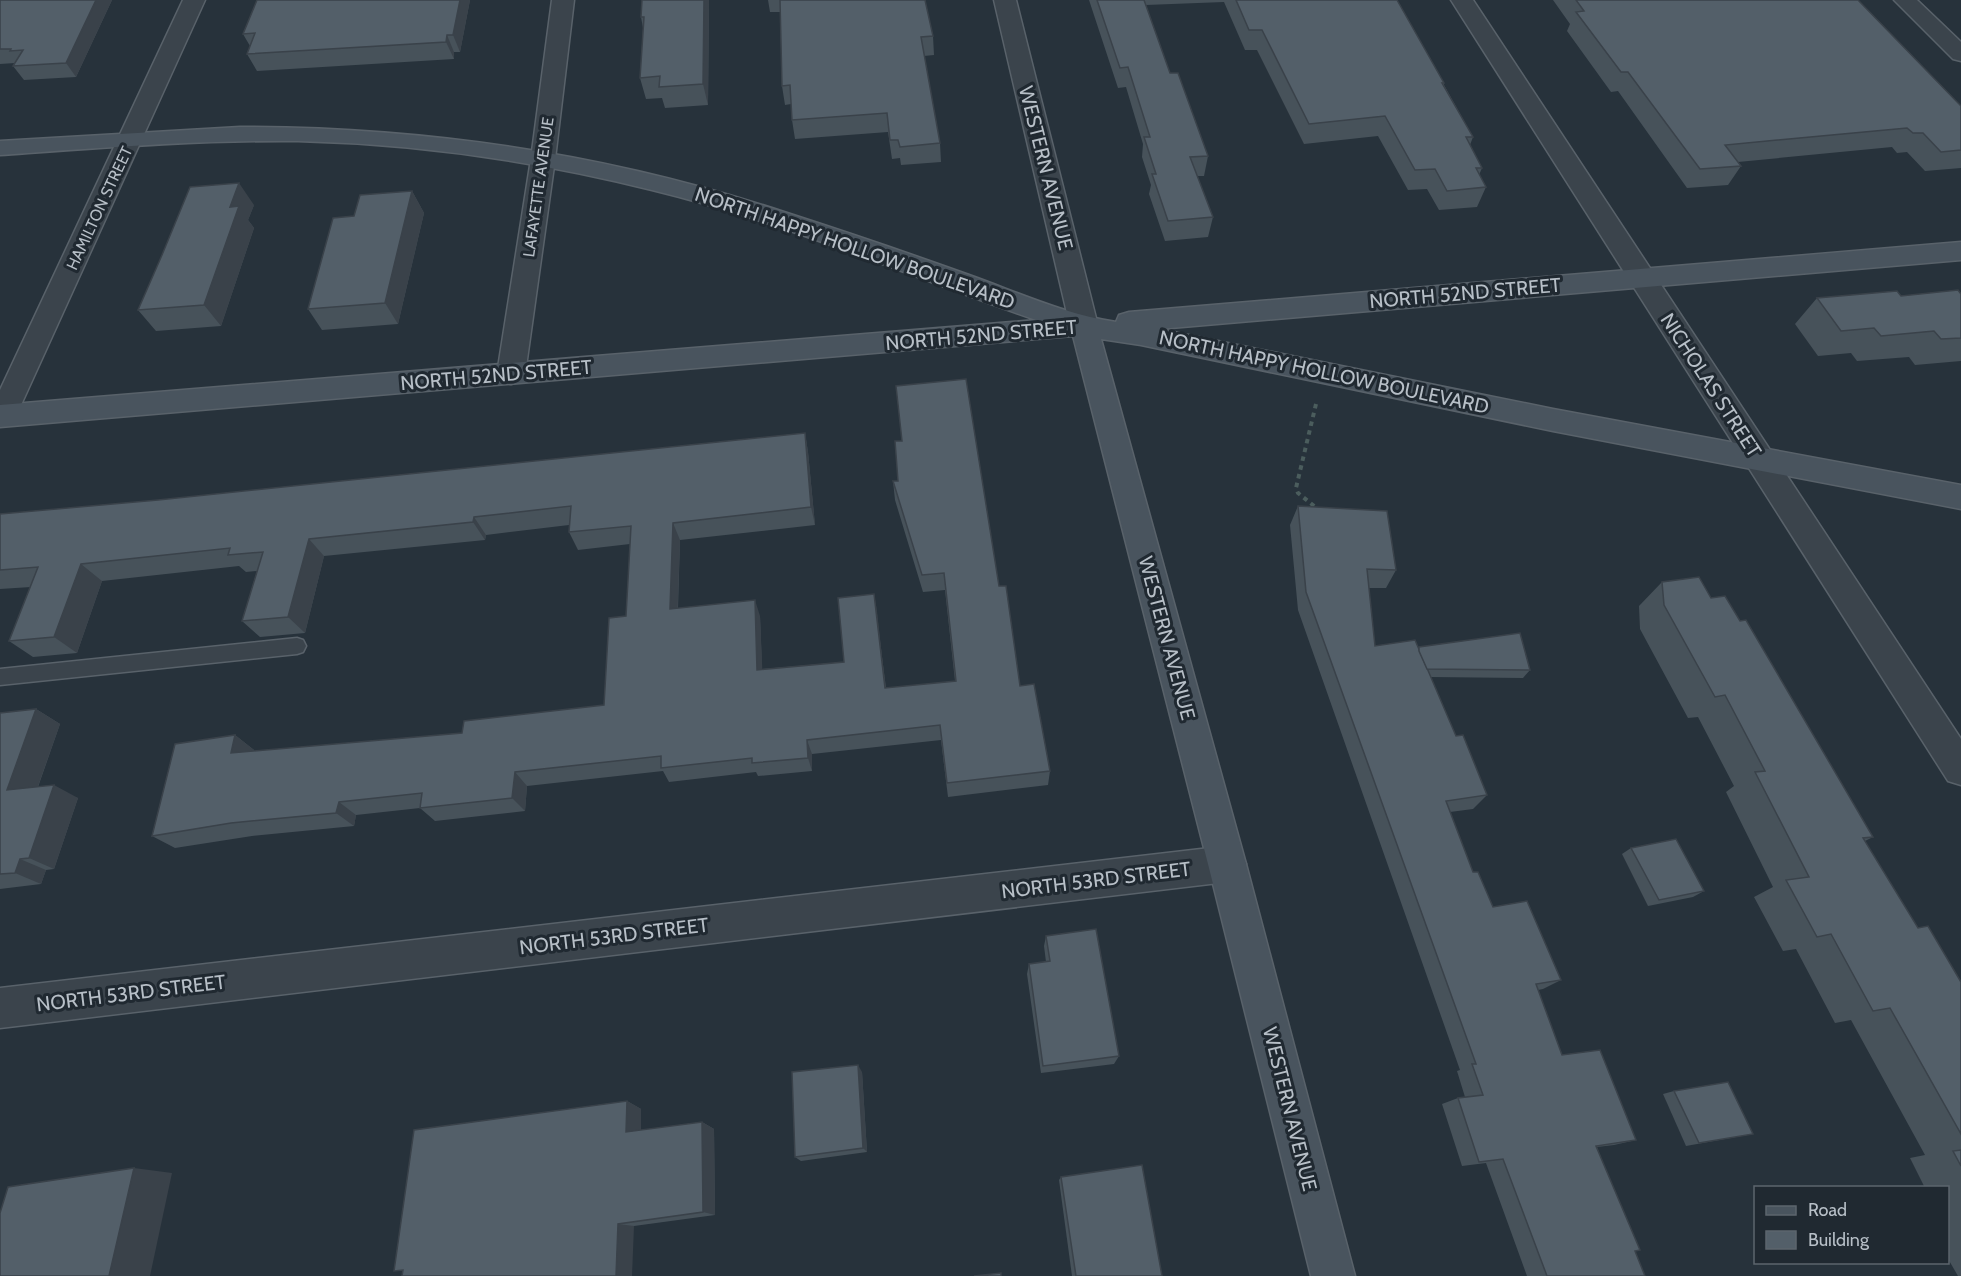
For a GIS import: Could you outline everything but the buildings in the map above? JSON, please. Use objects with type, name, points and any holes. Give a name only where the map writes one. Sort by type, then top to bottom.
[{"type":"street","name":"HAMILTON STREET","points":[[1,416],[194,0]]},
{"type":"street","name":"LAFAYETTE AVENUE","points":[[511,374],[543,159],[562,0]]},
{"type":"street","name":"WESTERN AVENUE","points":[[1005,0],[1084,326],[1227,864],[1333,1276]]},
{"type":"street","name":"NICHOLAS STREET","points":[[1461,0],[1961,769]]},
{"type":"street","points":[[1905,0],[1961,54]]},
{"type":"street","name":"NORTH HAPPY HOLLOW BOULEVARD","points":[[0,148],[131,138],[242,134],[351,136],[413,141],[543,159],[610,171],[720,200],[790,222],[1084,326],[1152,337],[1956,497]]},
{"type":"street","name":"NORTH 52ND STREET","points":[[1,416],[1961,251]]},
{"type":"street","name":"NORTH 53RD STREET","points":[[0,1008],[1227,864]]},
{"type":"lane","points":[[0,676],[297,646]]},
{"type":"path","points":[[1317,403],[1296,488],[1298,493],[1319,510],[1325,519]]}]
